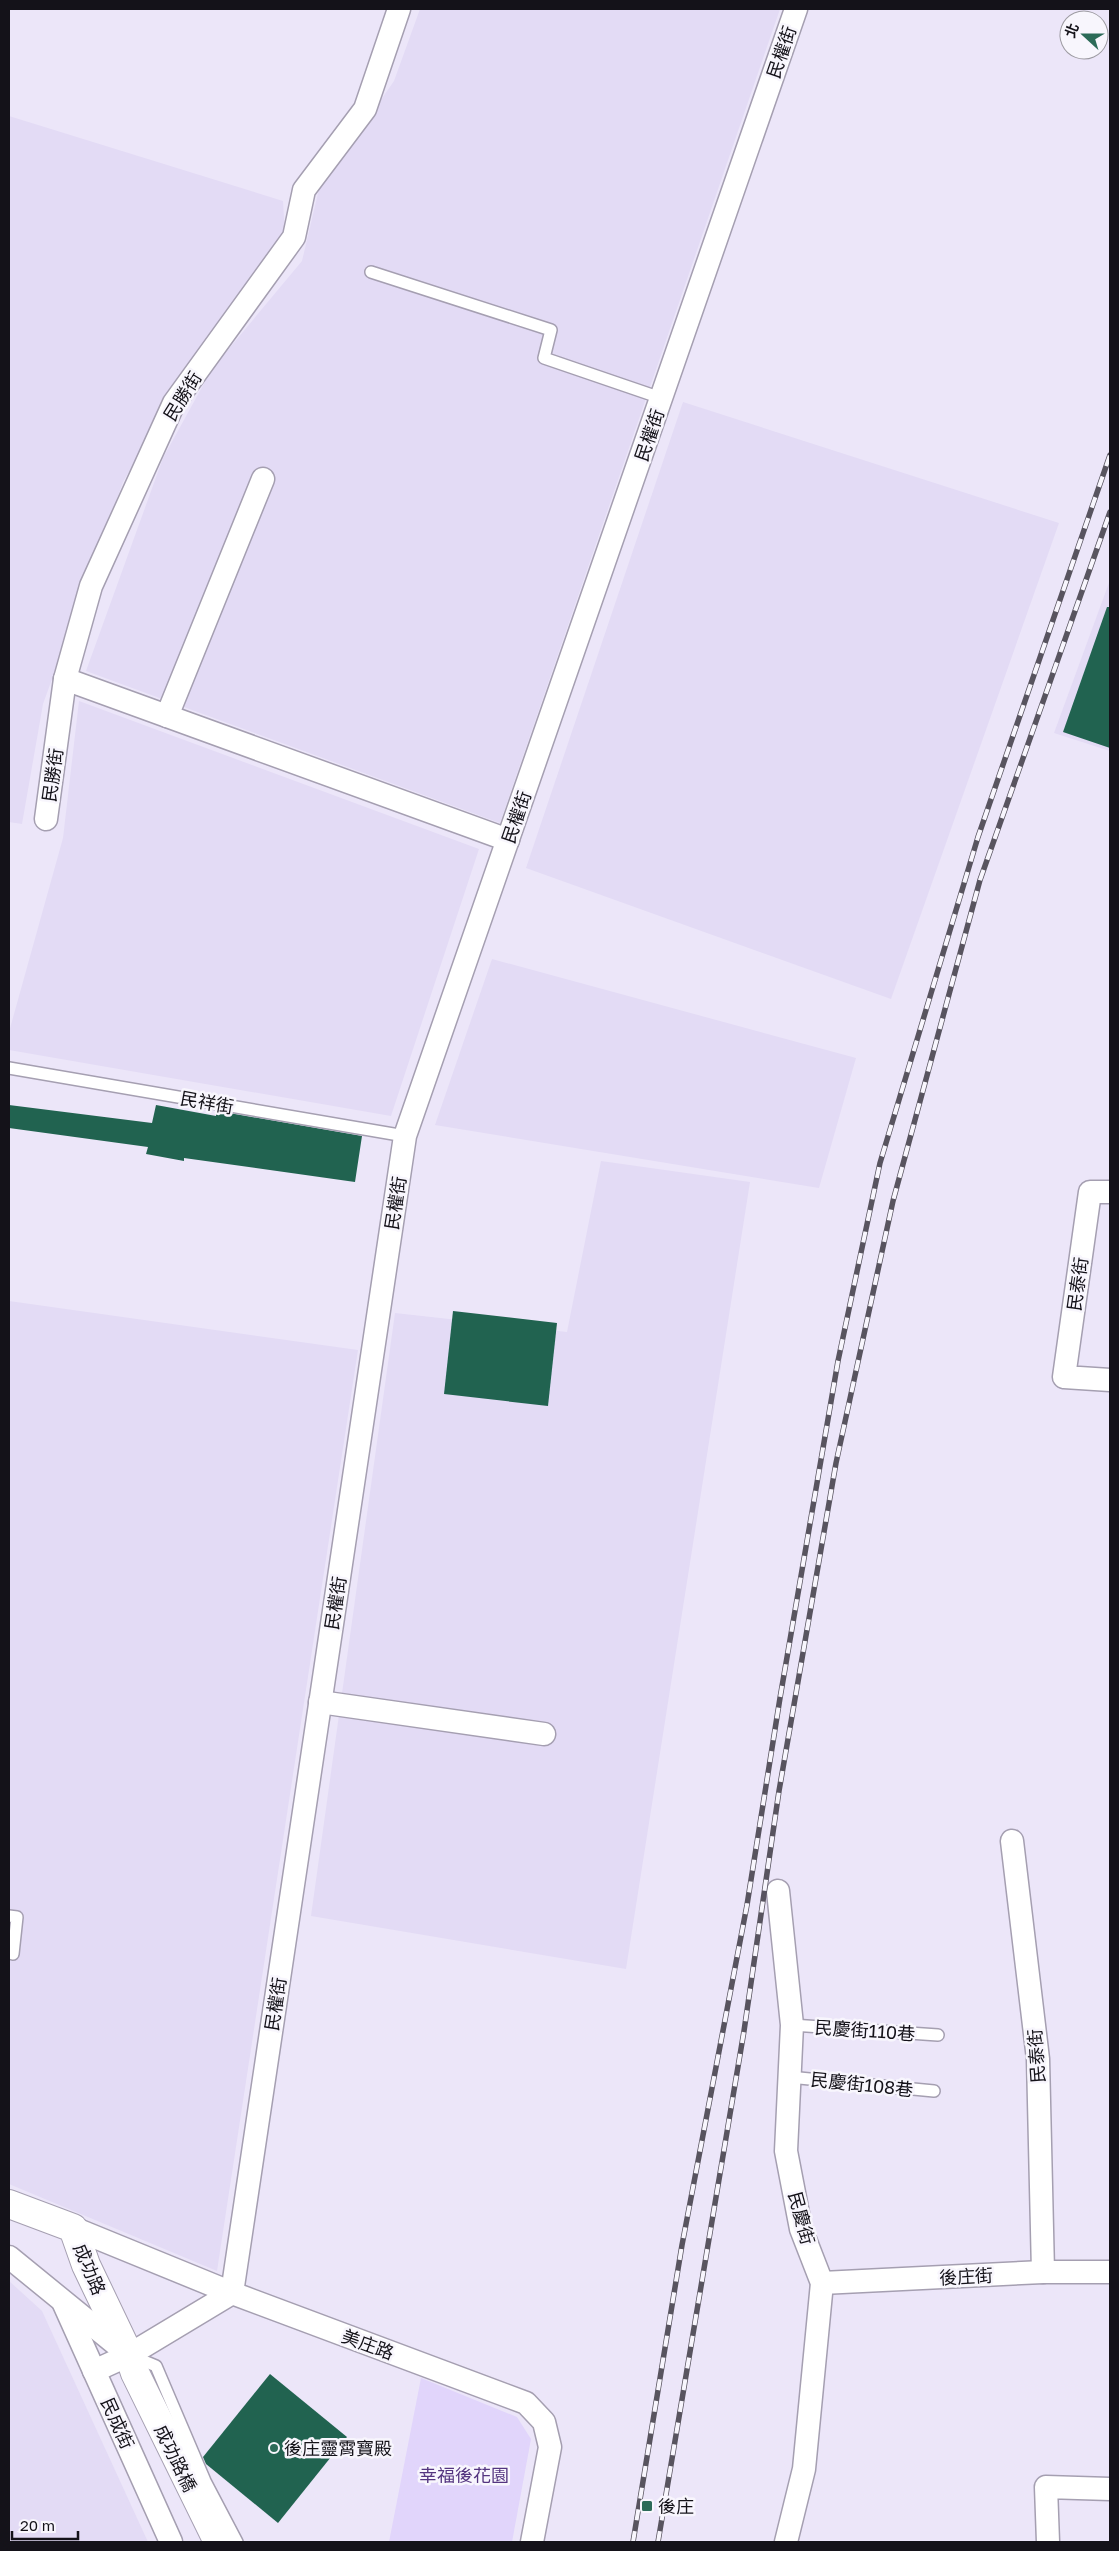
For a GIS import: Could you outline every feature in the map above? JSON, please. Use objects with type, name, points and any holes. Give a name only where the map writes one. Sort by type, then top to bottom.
[{"type":"street","name":"民勝街","points":[[46,819],[65,679],[92,586],[174,403],[294,237],[304,190],[365,109],[399,9]]},
{"type":"street","name":"民權街","points":[[232,2294],[405,1136],[796,9]]},
{"type":"street","points":[[167,716],[263,479]]},
{"type":"street","points":[[65,679],[508,840]]},
{"type":"street","name":"民泰街","points":[[1100,1192],[1064,1376],[1110,1380]]},
{"type":"street","points":[[320,1702],[544,1734]]},
{"type":"street","name":"民泰街","points":[[1012,1841],[1038,2059],[1043,2272]]},
{"type":"street","name":"民慶街","points":[[778,1891],[792,2024],[786,2151],[801,2229],[822,2283],[804,2469],[786,2542]]},
{"type":"street","name":"成功路","points":[[9,2204],[73,2228],[86,2265],[132,2364]]},
{"type":"street","name":"美庄路","points":[[73,2228],[232,2294],[526,2403],[544,2422],[550,2447],[532,2542]]},
{"type":"street","points":[[9,2257],[132,2364]]},
{"type":"street","name":"後庄街","points":[[822,2283],[1043,2272],[1110,2272]]},
{"type":"street","points":[[94,2371],[132,2364],[232,2294]]},
{"type":"street","name":"民成街","points":[[64,2304],[171,2542]]},
{"type":"street","name":"成功路橋","points":[[132,2364],[218,2542]]},
{"type":"street","points":[[1048,2542],[1046,2487],[1110,2489]]},
{"type":"lane","points":[[371,272],[551,330],[544,358],[661,398]]},
{"type":"lane","name":"民祥街","points":[[9,1068],[405,1136]]},
{"type":"lane","points":[[9,1916],[17,1916],[13,1954]]},
{"type":"lane","name":"民慶街110巷","points":[[792,2024],[938,2035]]},
{"type":"lane","name":"民慶街108巷","points":[[789,2077],[934,2091]]},
{"type":"lane","points":[[132,2364],[156,2366],[205,2481],[237,2542]]},
{"type":"shaded area","points":[[420,9],[780,9],[500,823],[86,671],[163,458],[212,369],[302,261],[319,189],[394,81]]},
{"type":"shaded area","points":[[9,116],[283,201],[285,238],[199,350],[123,482],[43,704],[22,824],[9,822]]},
{"type":"shaded area","points":[[683,402],[1059,523],[891,999],[526,868]]},
{"type":"shaded area","points":[[1110,580],[1110,751],[1054,733]]},
{"type":"shaded area","points":[[79,701],[479,849],[391,1116],[9,1050],[9,1032],[63,838]]},
{"type":"shaded area","points":[[492,959],[856,1058],[819,1188],[435,1125]]},
{"type":"shaded area","points":[[601,1161],[750,1182],[626,1969],[311,1916],[395,1313],[567,1332]]},
{"type":"shaded area","points":[[9,1301],[358,1350],[217,2271],[9,2184]]},
{"type":"shaded area","points":[[9,2281],[42,2311],[148,2542],[9,2542]]},
{"type":"green space","name":"幸福後花園","points":[[421,2378],[517,2417],[531,2439],[512,2542],[389,2542]]},
{"type":"building","points":[[1107,607],[1110,607],[1110,748],[1063,732]]},
{"type":"building","points":[[9,1105],[152,1123],[156,1105],[216,1116],[216,1112],[229,1113],[362,1136],[355,1182],[184,1158],[184,1161],[146,1154],[148,1147],[9,1128]]},
{"type":"building","points":[[453,1311],[557,1323],[548,1406],[444,1394]]},
{"type":"building","name":"後庄靈霄寶殿","points":[[270,2374],[347,2437],[278,2523],[206,2464],[203,2457]]},
{"type":"railway","points":[[633,2542],[682,2245],[747,1905],[780,1698],[838,1361],[880,1163],[978,837],[1110,455]]},
{"type":"railway","points":[[658,2542],[744,2031],[779,1791],[836,1463],[893,1201],[980,880],[1110,512]]},
{"type":"place","name":"後庄靈霄寶殿","points":[[274,2448]]},
{"type":"place","name":"後庄","points":[[647,2506]]}]
